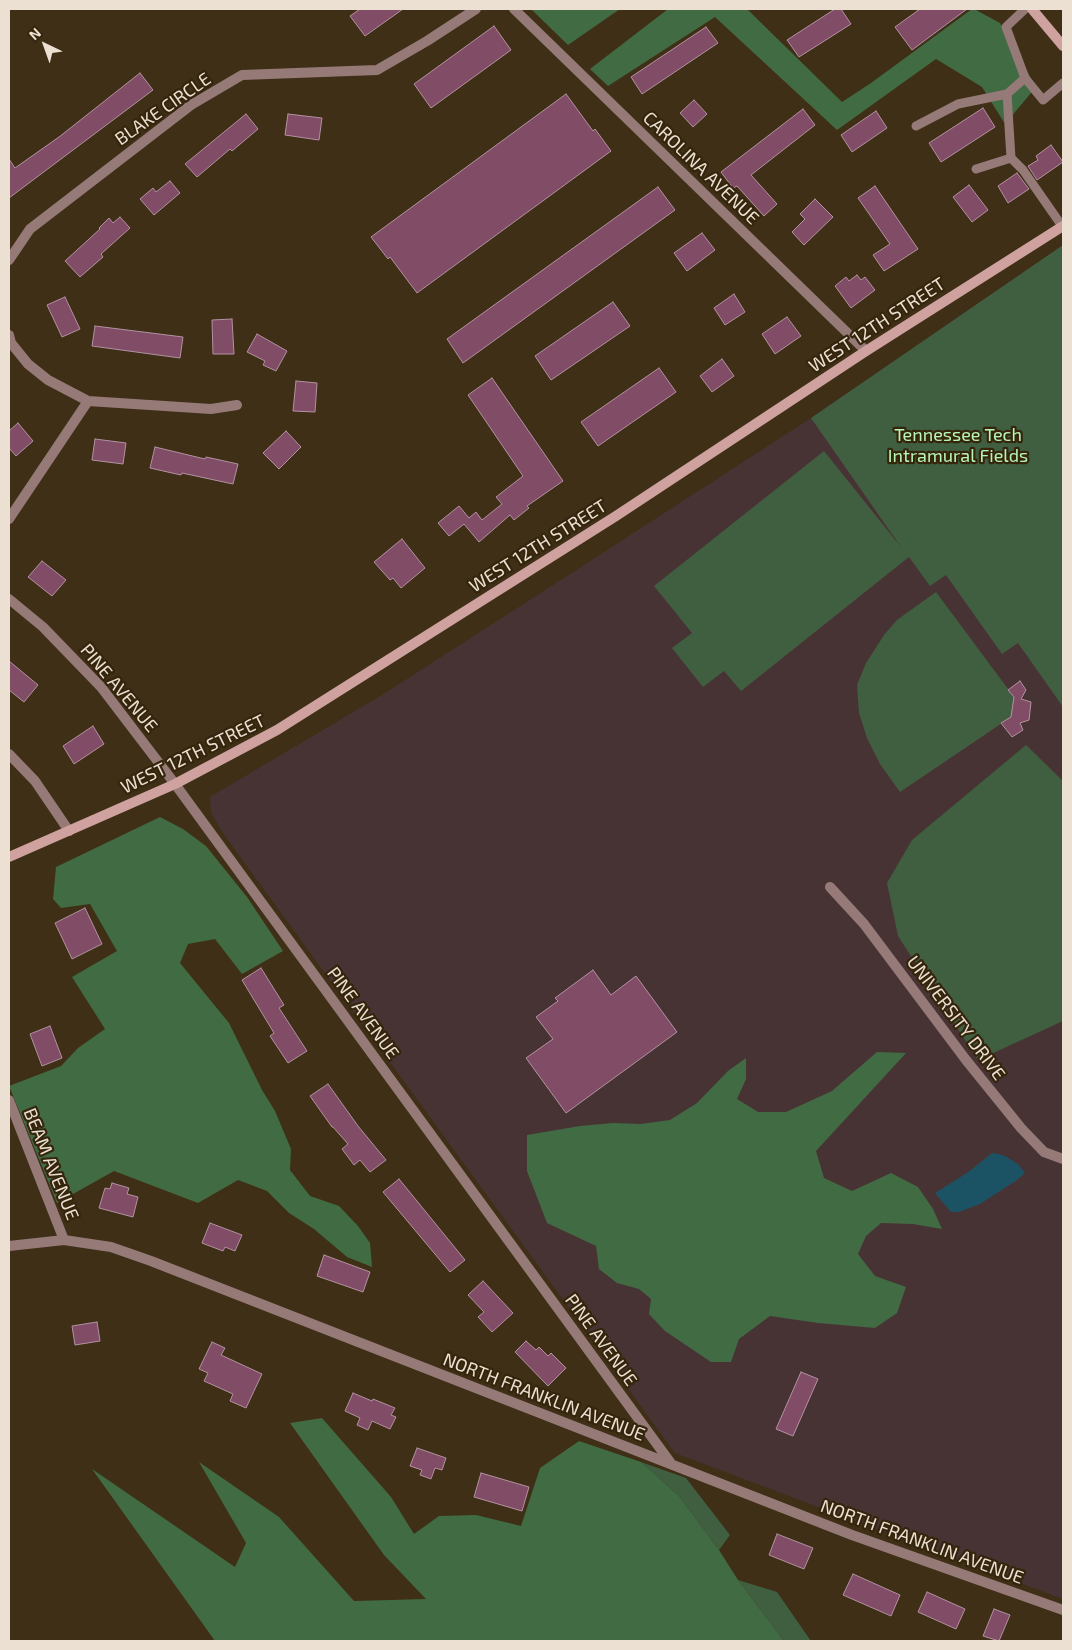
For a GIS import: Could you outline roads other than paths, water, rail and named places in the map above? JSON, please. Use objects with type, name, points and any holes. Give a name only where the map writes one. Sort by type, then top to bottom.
[{"type":"main road","points":[[1032,9],[1062,41]]},
{"type":"main road","name":"WEST 12TH STREET","points":[[9,857],[175,784],[277,730],[616,516],[866,351],[1063,226]]},
{"type":"street","name":"BLAKE CIRCLE","points":[[9,260],[30,229],[191,105],[242,75],[377,70],[427,41],[476,9]]},
{"type":"street","name":"CAROLINA AVENUE","points":[[514,9],[866,351]]},
{"type":"street","points":[[9,335],[11,343],[28,364],[48,380],[88,401],[211,409],[236,405]]},
{"type":"street","points":[[9,519],[88,401]]},
{"type":"street","name":"PINE AVENUE","points":[[9,599],[43,627],[101,687],[175,784],[670,1463]]},
{"type":"street","points":[[9,754],[35,781],[69,831]]},
{"type":"street","name":"UNIVERSITY DRIVE","points":[[830,887],[864,924],[966,1060],[1021,1128],[1044,1152],[1063,1159]]},
{"type":"street","name":"BEAM AVENUE","points":[[9,1100],[64,1240]]},
{"type":"street","name":"NORTH FRANKLIN AVENUE","points":[[9,1246],[64,1240],[111,1247],[852,1535],[1063,1610]]},
{"type":"lane","points":[[1025,9],[1006,27],[1025,78],[1043,100],[1063,83]]},
{"type":"lane","points":[[916,126],[958,104],[1007,94],[1025,78]]},
{"type":"lane","points":[[1007,94],[1011,158],[1023,170],[1063,226]]},
{"type":"lane","points":[[976,169],[1011,158]]},
{"type":"water","points":[[992,1153],[1003,1155],[1018,1164],[1025,1173],[980,1204],[959,1212],[951,1212],[935,1193],[970,1171]]},
{"type":"park label","name":"Tennessee Tech Intramural Fields","points":[[958,445]]}]
